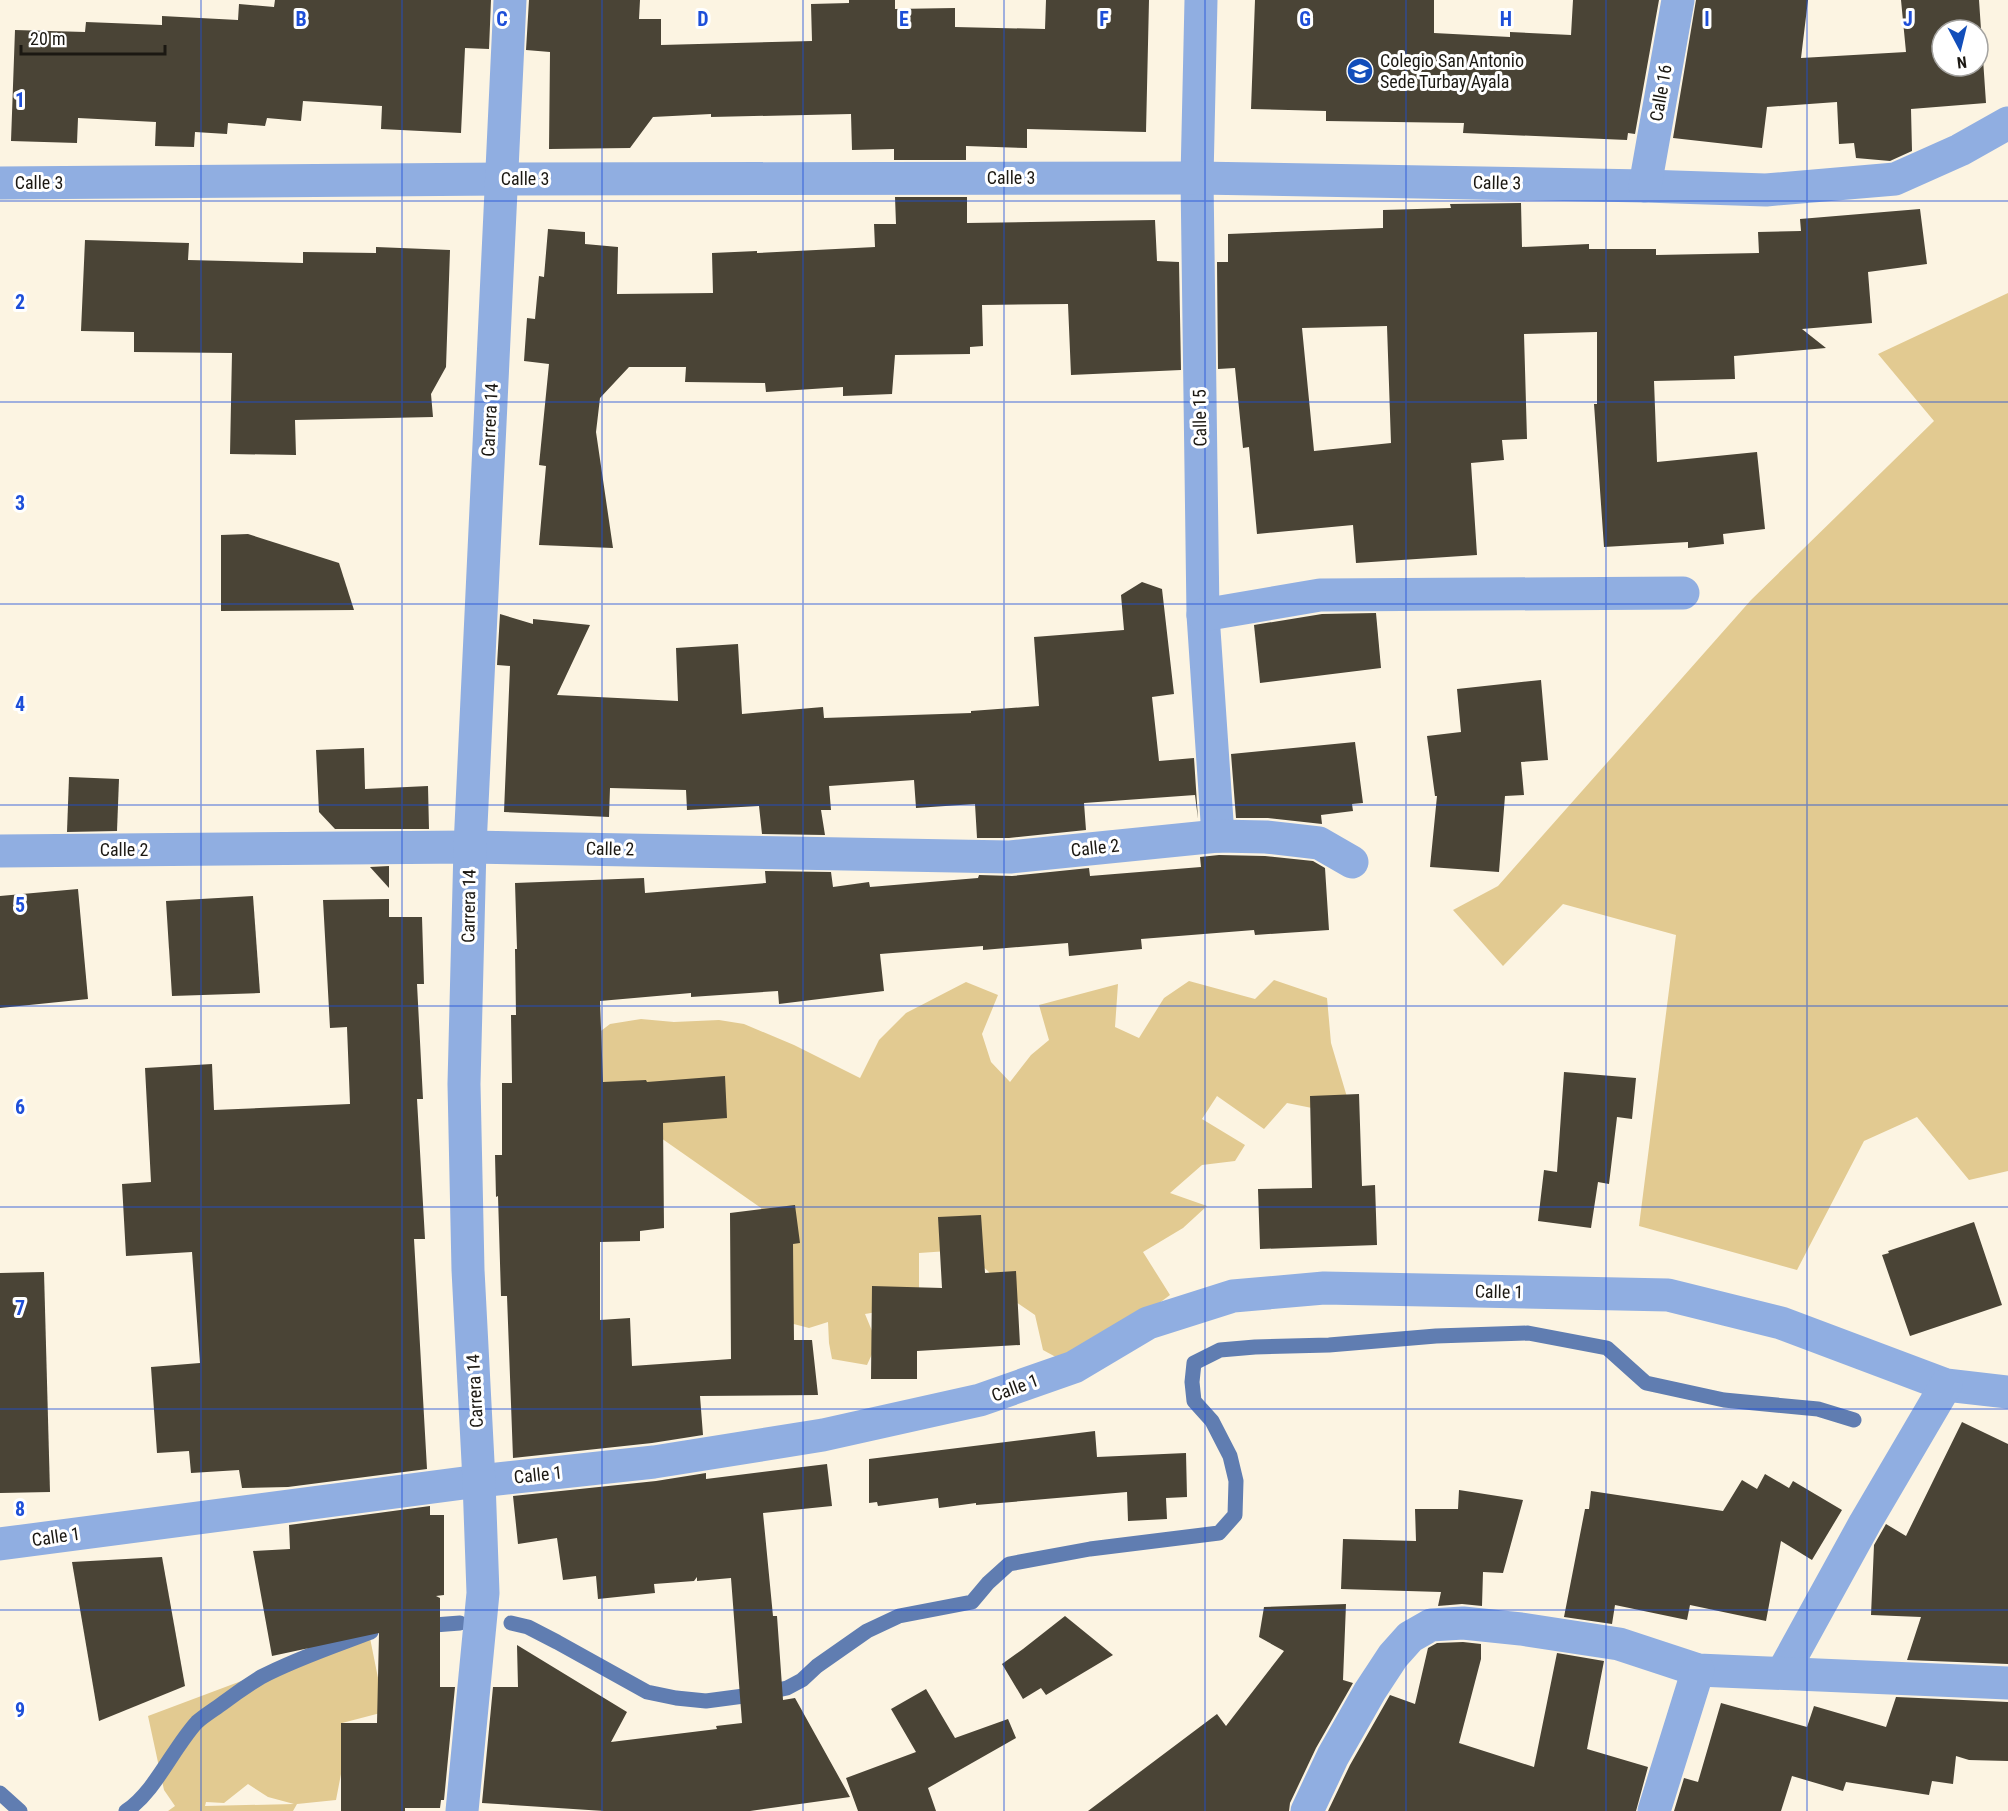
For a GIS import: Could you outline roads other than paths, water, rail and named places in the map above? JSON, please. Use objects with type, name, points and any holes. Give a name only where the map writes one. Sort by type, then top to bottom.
[{"type":"street","name":"Carrera 14","points":[[462,1811],[483,1593],[468,1270],[464,1084],[470,847],[510,0]]},
{"type":"street","name":"Calle 15","points":[[1201,0],[1197,178],[1203,615],[1218,836]]},
{"type":"street","name":"Calle 16","points":[[1646,186],[1677,0]]},
{"type":"street","name":"Calle 3","points":[[0,183],[501,178],[1197,178],[1766,190],[1895,179],[1960,150],[2008,123]]},
{"type":"street","points":[[1203,615],[1320,595],[1683,593]]},
{"type":"street","name":"Calle 2","points":[[0,851],[470,847],[1010,857],[1218,836],[1266,837],[1319,843],[1352,862]]},
{"type":"street","name":"Calle 1","points":[[0,1544],[479,1481],[654,1462],[823,1435],[980,1400],[1074,1367],[1148,1323],[1233,1296],[1324,1288],[1668,1295],[1781,1323],[1946,1385],[2008,1392]]},
{"type":"street","points":[[1783,1672],[1865,1523],[1946,1385]]},
{"type":"street","points":[[1307,1811],[1333,1756],[1393,1656],[1410,1636],[1431,1625],[1463,1623],[1521,1629],[1618,1644],[1698,1670],[2008,1683]]},
{"type":"street","points":[[1654,1811],[1698,1670]]},
{"type":"waterway","points":[[511,1623],[528,1627],[647,1692],[706,1701],[787,1688],[802,1680],[817,1666],[867,1631],[899,1616],[972,1602],[1009,1564],[1090,1549],[1219,1533],[1235,1515],[1236,1481],[1230,1456],[1212,1421],[1194,1401],[1192,1382],[1194,1363],[1220,1350],[1329,1345],[1436,1336],[1528,1333],[1607,1348],[1646,1383],[1724,1400],[1818,1409],[1854,1420]]},
{"type":"waterway","points":[[421,1626],[460,1623]]},
{"type":"waterway","points":[[126,1811],[146,1793],[188,1733],[207,1714],[274,1670],[371,1632]]},
{"type":"waterway","points":[[0,1793],[20,1811]]},
{"type":"place","name":"Colegio San Antonio Sede Turbay Ayala","points":[[1360,71]]}]
